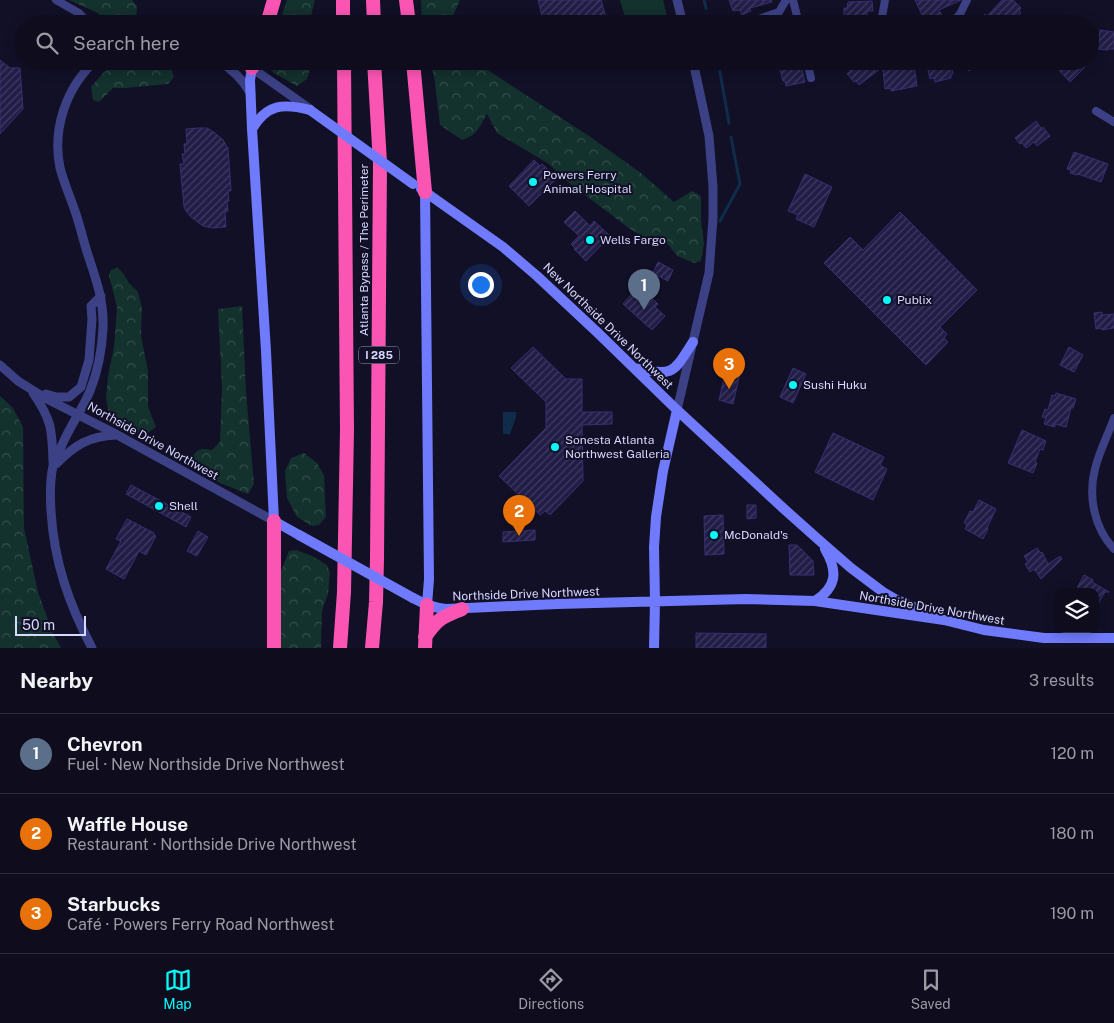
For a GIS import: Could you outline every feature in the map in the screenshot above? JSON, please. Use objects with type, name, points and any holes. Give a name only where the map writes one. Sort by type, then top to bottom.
[{"type":"highway","points":[[343,0],[343,15]]},
{"type":"highway","points":[[373,0],[374,15]]},
{"type":"highway","points":[[406,0],[408,15]]},
{"type":"highway","name":"Atlanta Bypass / The Perimeter","points":[[340,648],[344,592],[347,430],[344,70]]},
{"type":"highway","name":"Atlanta Bypass / The Perimeter","points":[[372,648],[377,559],[380,163],[375,70]]},
{"type":"highway","points":[[414,70],[425,192]]},
{"type":"highway","points":[[274,521],[274,648]]},
{"type":"highway","points":[[425,643],[427,605]]},
{"type":"highway","points":[[425,643],[437,621],[462,609]]},
{"type":"main road","points":[[250,70],[274,521]]},
{"type":"main road","points":[[252,129],[257,120],[277,106],[296,106],[310,110]]},
{"type":"main road","name":"New Northside Drive Northwest","points":[[310,110],[413,184],[470,222],[512,255],[563,300],[677,410],[820,541],[867,581],[895,599],[944,620]]},
{"type":"main road","points":[[425,192],[429,579],[427,605]]},
{"type":"main road","points":[[634,368],[657,372],[672,370],[693,342]]},
{"type":"main road","points":[[654,648],[654,547],[657,510],[662,471],[677,410]]},
{"type":"main road","name":"Northside Drive Northwest","points":[[274,521],[413,598],[437,608],[462,609],[557,604],[746,599],[815,601],[944,620],[984,630],[1044,638],[1114,638]]},
{"type":"main road","points":[[815,601],[828,590],[834,575],[829,556],[820,541]]},
{"type":"street","points":[[56,0],[81,15]]},
{"type":"street","points":[[677,0],[681,15]]},
{"type":"street","points":[[770,15],[779,12],[786,0]]},
{"type":"street","points":[[793,0],[797,15]]},
{"type":"street","points":[[882,15],[885,0]]},
{"type":"street","points":[[959,15],[968,0]]},
{"type":"street","points":[[53,468],[62,443],[90,391],[100,356],[103,329],[103,310],[100,296],[60,168],[58,152],[59,129],[64,108],[74,86],[87,70]]},
{"type":"street","points":[[230,70],[242,80],[251,95]]},
{"type":"street","name":"New Northside Drive Northwest","points":[[258,70],[310,110]]},
{"type":"street","points":[[677,410],[708,273],[714,218],[709,136],[695,70]]},
{"type":"street","points":[[809,70],[811,78]]},
{"type":"street","points":[[1096,111],[1114,122]]},
{"type":"street","points":[[30,388],[56,397],[69,397],[81,387],[90,360],[91,306],[100,296]]},
{"type":"street","name":"Northside Drive Northwest","points":[[0,365],[18,381],[45,398],[118,435],[274,521]]},
{"type":"street","points":[[30,388],[50,424],[53,446],[50,505],[56,552],[68,596],[92,648]]},
{"type":"street","points":[[1114,418],[1095,468],[1092,501],[1102,531],[1114,549]]},
{"type":"street","points":[[53,468],[69,452],[87,440],[101,436],[118,435]]},
{"type":"green space","points":[[69,0],[132,0],[137,6],[136,15],[100,15]]},
{"type":"green space","points":[[287,0],[315,0],[311,15],[282,15]]},
{"type":"green space","points":[[421,0],[460,0],[453,15],[422,15]]},
{"type":"green space","points":[[620,0],[663,0],[667,15],[624,15]]},
{"type":"green space","points":[[108,70],[172,70],[174,77],[168,84],[113,88],[99,102],[93,100],[91,87]]},
{"type":"green space","points":[[271,70],[310,70],[307,79],[297,86]]},
{"type":"green space","points":[[432,70],[488,70],[589,136],[641,173],[674,202],[692,191],[701,196],[704,244],[701,261],[694,263],[677,256],[666,242],[646,238],[630,229],[568,182],[549,164],[497,133],[487,114],[475,133],[462,140],[440,125]]},
{"type":"green space","points":[[117,267],[138,292],[142,308],[141,336],[148,371],[148,407],[156,427],[146,434],[126,429],[115,422],[109,414],[106,398],[114,347],[117,307],[109,276],[110,271]]},
{"type":"green space","points":[[242,306],[246,392],[254,484],[248,494],[220,483],[202,472],[192,457],[200,449],[212,450],[220,442],[222,387],[218,309]]},
{"type":"green space","points":[[0,396],[13,408],[23,427],[24,528],[38,592],[52,631],[61,648],[0,648]]},
{"type":"green space","points":[[304,453],[317,463],[324,475],[326,517],[319,525],[312,526],[297,517],[287,498],[285,471],[291,458]]},
{"type":"green space","points":[[296,550],[312,556],[327,565],[330,573],[328,594],[322,611],[321,648],[280,648],[281,571],[289,551]]},
{"type":"water","points":[[503,412],[516,412],[510,434],[503,434]]},
{"type":"building","points":[[538,0],[601,0],[605,15],[542,15]]},
{"type":"building","points":[[729,0],[771,0],[772,2],[750,8],[751,11],[742,15],[740,10],[733,11]]},
{"type":"building","points":[[915,0],[961,0],[939,10],[942,15],[922,15]]},
{"type":"building","points":[[1002,0],[1013,0],[1021,8],[1019,15],[988,15]]},
{"type":"building","points":[[872,1],[873,11],[867,11],[867,15],[844,15],[844,8],[847,8],[848,2]]},
{"type":"building","points":[[1100,30],[1114,32],[1114,49],[1099,49]]},
{"type":"building","points":[[0,60],[10,68],[20,70],[23,109],[0,134]]},
{"type":"building","points":[[780,70],[802,70],[805,82],[786,86],[785,81],[783,81]]},
{"type":"building","points":[[851,70],[879,70],[859,85],[847,74]]},
{"type":"building","points":[[883,70],[915,70],[917,86],[891,91],[891,88],[885,89]]},
{"type":"building","points":[[928,70],[952,70],[951,78],[935,82],[934,78],[930,79]]},
{"type":"building","points":[[1059,70],[1082,70],[1070,82]]},
{"type":"building","points":[[1036,121],[1050,136],[1037,146],[1034,142],[1026,148],[1015,138]]},
{"type":"building","points":[[207,128],[215,133],[228,148],[231,191],[228,191],[228,211],[225,212],[226,227],[212,228],[203,226],[191,217],[184,207],[180,164],[184,164],[182,154],[185,154],[184,144],[187,144],[186,129]]},
{"type":"building","points":[[1074,152],[1108,164],[1101,182],[1070,173],[1071,170],[1067,169]]},
{"type":"building","name":"Powers Ferry Animal Hospital","points":[[534,160],[540,166],[542,164],[557,178],[529,206],[509,186]]},
{"type":"building","points":[[805,174],[832,187],[814,227],[796,219],[798,215],[788,211]]},
{"type":"building","name":"Wells Fargo","points":[[575,211],[590,226],[594,221],[610,236],[586,261],[571,244],[579,236],[564,222]]},
{"type":"building","points":[[900,212],[977,290],[940,327],[947,334],[944,338],[948,342],[926,365],[824,263],[850,237],[863,250]]},
{"type":"building","points":[[658,262],[673,270],[668,281],[653,273]]},
{"type":"building","points":[[636,289],[648,300],[651,297],[658,304],[655,307],[665,316],[652,330],[623,304]]},
{"type":"building","points":[[1102,312],[1102,315],[1114,314],[1114,328],[1096,329],[1094,313]]},
{"type":"building","name":"Sonesta Atlanta Northwest Galleria","points":[[533,347],[566,379],[582,379],[582,412],[612,412],[612,424],[582,425],[583,481],[550,515],[545,511],[540,515],[499,476],[546,428],[546,402],[511,368]]},
{"type":"building","points":[[1069,347],[1083,355],[1074,372],[1060,365]]},
{"type":"building","points":[[728,367],[741,369],[733,404],[719,400]]},
{"type":"building","name":"Sushi Huku","points":[[793,368],[806,374],[793,403],[780,397]]},
{"type":"building","points":[[1056,393],[1076,399],[1073,408],[1071,408],[1066,427],[1044,424],[1046,418],[1042,417],[1045,409],[1048,410],[1052,395],[1055,396]]},
{"type":"building","points":[[1022,430],[1046,441],[1043,450],[1040,449],[1033,473],[1008,463]]},
{"type":"building","points":[[833,433],[884,457],[880,465],[887,469],[873,500],[815,472]]},
{"type":"building","name":"Shell","points":[[131,485],[191,517],[186,527],[126,494]]},
{"type":"building","points":[[979,500],[996,509],[983,539],[965,529],[967,525],[964,523],[970,511],[973,512]]},
{"type":"building","points":[[747,505],[756,505],[756,518],[747,519]]},
{"type":"building","name":"McDonald's","points":[[723,515],[724,554],[705,555],[704,516]]},
{"type":"building","points":[[127,519],[154,533],[156,536],[146,555],[139,551],[124,579],[106,569],[121,541],[116,539]]},
{"type":"building","points":[[535,530],[535,540],[503,542],[503,532]]},
{"type":"building","points":[[198,531],[208,537],[197,556],[187,551]]},
{"type":"building","points":[[789,545],[797,545],[813,561],[814,575],[790,575]]},
{"type":"building","points":[[1037,548],[1042,552],[1048,564],[1060,556],[1062,559],[1041,579],[1034,569],[1030,572],[1025,564],[1028,562],[1024,556]]},
{"type":"building","points":[[1084,575],[1109,592],[1105,592],[1099,602],[1099,588],[1077,588]]},
{"type":"building","points":[[696,633],[766,634],[766,648],[696,648]]},
{"type":"waterway","points":[[704,0],[706,8]]},
{"type":"waterway","points":[[720,70],[729,123]]},
{"type":"waterway","points":[[720,221],[740,184],[731,137]]},
{"type":"place","name":"Powers Ferry Animal Hospital","points":[[533,182]]},
{"type":"place","name":"Wells Fargo","points":[[590,240]]},
{"type":"place","name":"Publix","points":[[887,300]]},
{"type":"place","name":"Chevron","points":[[644,310]]},
{"type":"place","name":"Sushi Huku","points":[[793,385]]},
{"type":"place","name":"Starbucks","points":[[729,389]]},
{"type":"place","name":"Sonesta Atlanta Northwest Galleria","points":[[555,447]]},
{"type":"place","name":"Shell","points":[[159,506]]},
{"type":"place","name":"McDonald's","points":[[714,535]]},
{"type":"place","name":"Waffle House","points":[[519,536]]}]
